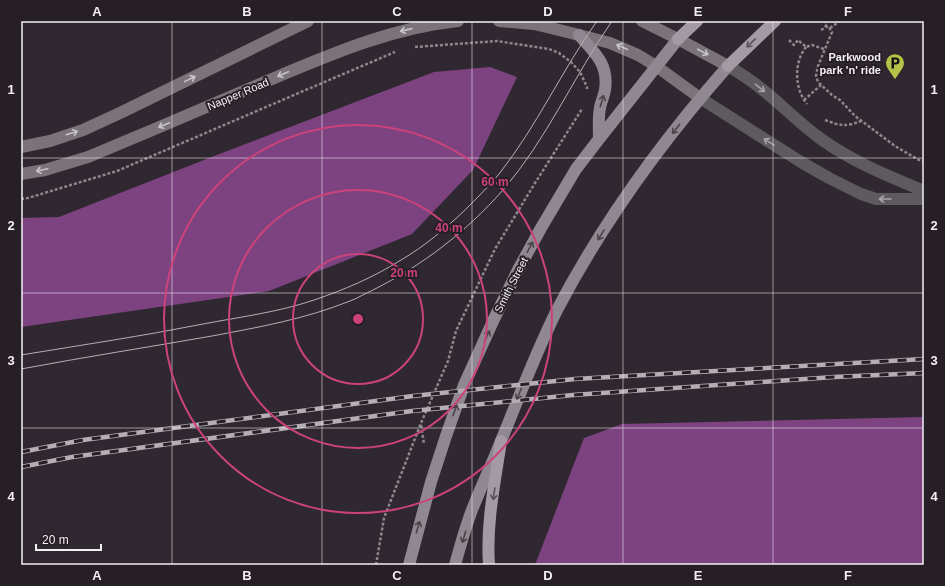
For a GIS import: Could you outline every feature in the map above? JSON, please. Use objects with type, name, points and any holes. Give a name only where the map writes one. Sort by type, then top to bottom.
[{"type":"highway","points":[[678,39],[697,21]]},
{"type":"highway","points":[[728,66],[775,21]]},
{"type":"highway","points":[[489,565],[489,521],[501,441]]},
{"type":"main road","points":[[21,147],[50,141],[83,130],[308,21]]},
{"type":"main road","name":"Napper Road","points":[[21,174],[46,170],[88,157],[334,53],[400,32],[435,24],[458,21]]},
{"type":"main road","points":[[498,21],[539,25],[610,43],[638,55],[656,66],[700,98]]},
{"type":"main road","points":[[455,565],[472,511],[519,393],[557,312],[578,272],[609,221],[637,181],[700,98],[728,66],[642,21]]},
{"type":"main road","points":[[579,36],[593,50],[600,60],[606,75],[605,92],[600,108],[599,139]]},
{"type":"main road","name":"Smith Street","points":[[409,565],[431,482],[464,385],[514,277],[576,170],[678,39]]},
{"type":"lane","points":[[728,66],[754,83],[809,130],[846,156],[867,167],[924,191]]},
{"type":"lane","points":[[700,98],[801,162],[861,194],[876,199],[924,199]]},
{"type":"path","points":[[825,21],[827,24],[821,30],[828,26],[830,28],[840,21]]},
{"type":"path","points":[[830,28],[832,32],[816,72],[817,79],[821,85],[840,100],[861,121],[895,146],[917,160],[924,162]]},
{"type":"path","points":[[789,40],[794,45],[798,40],[806,47]]},
{"type":"path","points":[[413,48],[497,41],[549,49],[559,53],[571,62],[580,72],[587,92]]},
{"type":"path","points":[[809,107],[800,90],[797,75],[800,55],[806,47],[812,45],[824,50]]},
{"type":"path","points":[[21,199],[117,171],[398,51]]},
{"type":"path","points":[[804,100],[821,85]]},
{"type":"path","points":[[376,565],[384,518],[421,423],[448,361],[456,331],[495,249],[583,107]]},
{"type":"path","points":[[821,117],[846,126],[861,121]]},
{"type":"shaded area","points":[[490,67],[517,77],[473,170],[412,234],[269,291],[21,327],[21,218],[59,217],[434,72]]},
{"type":"shaded area","points":[[924,417],[924,565],[535,565],[584,438],[622,424]]},
{"type":"tram line","points":[[21,355],[287,308],[314,300],[359,283],[410,255],[443,230],[465,210],[499,174],[513,156],[597,21]]},
{"type":"tram line","points":[[21,369],[212,336],[282,322],[316,313],[350,301],[409,270],[459,234],[503,190],[519,170],[547,129],[612,21]]},
{"type":"railway","points":[[21,452],[83,440],[413,396],[575,379],[924,359]]},
{"type":"railway","points":[[21,467],[72,457],[412,411],[573,395],[834,377],[924,373]]},
{"type":"place","name":"Parkwood park 'n' ride","points":[[895,80]]}]
